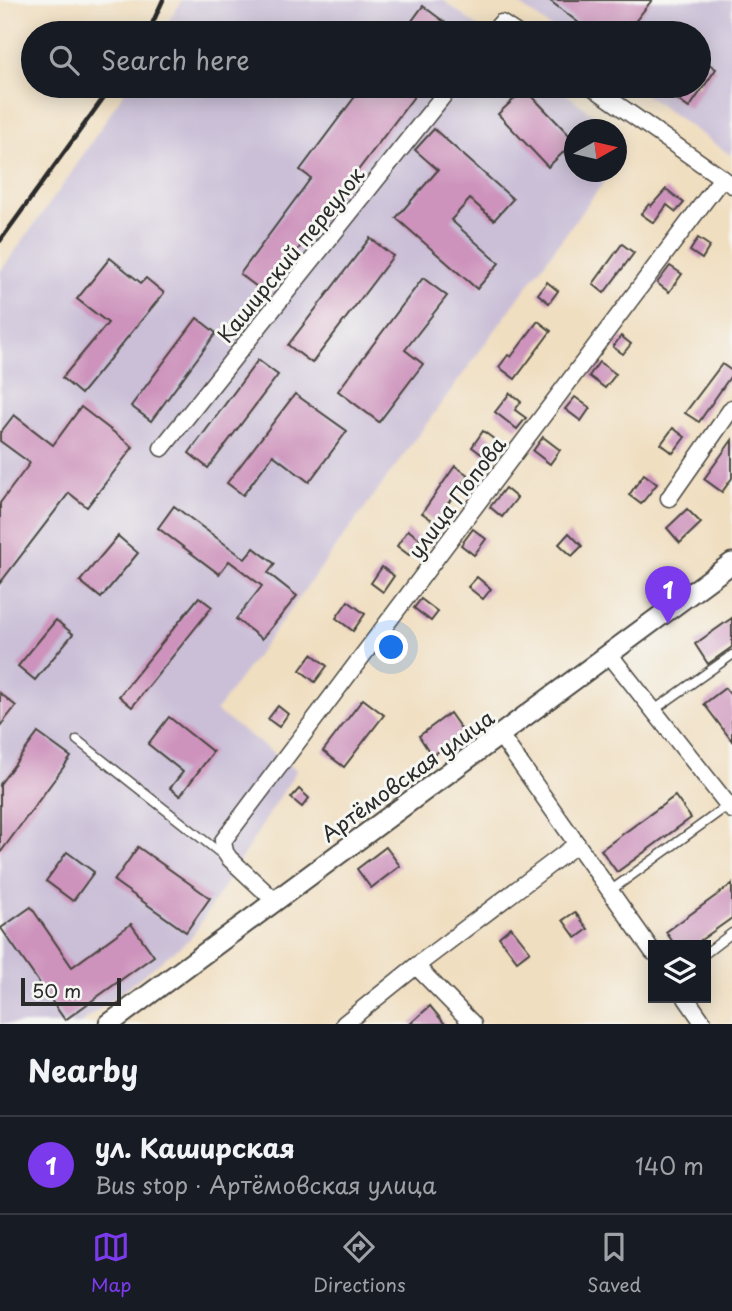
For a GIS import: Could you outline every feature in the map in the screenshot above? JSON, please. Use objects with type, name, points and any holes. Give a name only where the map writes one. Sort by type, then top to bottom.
[{"type":"street","name":"Каширский переулок","points":[[162,448],[440,98]]},
{"type":"street","points":[[608,98],[727,182]]},
{"type":"street","name":"улица Попова","points":[[240,868],[225,852],[223,841],[727,182]]},
{"type":"street","points":[[669,498],[732,408]]},
{"type":"street","name":"Артёмовская улица","points":[[109,1024],[732,563]]},
{"type":"street","points":[[609,654],[731,806]]},
{"type":"street","points":[[500,735],[648,945]]},
{"type":"street","points":[[344,1024],[577,844]]},
{"type":"street","points":[[240,868],[275,901]]},
{"type":"street","points":[[416,966],[473,1024]]},
{"type":"street","points":[[689,1003],[704,1024]]},
{"type":"lane","points":[[654,710],[732,655]]},
{"type":"lane","points":[[77,740],[240,868]]},
{"type":"lane","points":[[610,891],[731,806]]},
{"type":"lane","points":[[711,949],[732,933]]},
{"type":"shaded area","points":[[182,0],[443,0],[470,21],[169,21]]},
{"type":"shaded area","points":[[513,0],[732,0],[732,156],[650,98],[711,98],[711,21],[542,21]]},
{"type":"shaded area","points":[[120,98],[571,98],[600,119],[564,119],[564,182],[604,182],[216,711],[297,770],[191,938],[80,1024],[0,1024],[0,272],[68,178]]},
{"type":"building","points":[[549,0],[652,0],[635,21],[576,21]]},
{"type":"building","points":[[423,6],[443,21],[412,21]]},
{"type":"building","points":[[354,98],[413,98],[265,293],[240,274],[311,178],[300,170]]},
{"type":"building","points":[[515,98],[534,98],[564,130],[564,152],[548,167],[498,114]]},
{"type":"building","points":[[675,98],[696,98],[689,108]]},
{"type":"building","points":[[434,129],[513,199],[494,220],[470,199],[451,220],[499,263],[477,289],[396,218],[438,170],[415,150]]},
{"type":"building","points":[[666,189],[684,203],[676,212],[667,205],[654,223],[641,214]]},
{"type":"building","points":[[370,238],[393,256],[312,363],[288,345]]},
{"type":"building","points":[[698,238],[710,246],[702,259],[690,251]]},
{"type":"building","points":[[622,244],[634,253],[604,293],[593,284]]},
{"type":"building","points":[[110,258],[141,283],[146,278],[164,293],[81,394],[62,378],[108,323],[77,299]]},
{"type":"building","points":[[670,266],[682,274],[669,292],[657,283]]},
{"type":"building","points":[[423,278],[447,296],[405,350],[423,364],[379,422],[338,391]]},
{"type":"building","points":[[547,282],[558,291],[549,303],[538,294]]},
{"type":"building","points":[[197,318],[216,333],[151,421],[131,406]]},
{"type":"building","points":[[538,321],[551,331],[515,379],[499,367],[508,355],[511,357]]},
{"type":"building","points":[[621,336],[631,344],[623,354],[613,347]]},
{"type":"building","points":[[258,360],[278,375],[208,468],[189,453]]},
{"type":"building","points":[[599,362],[616,374],[605,388],[589,376]]},
{"type":"building","points":[[722,364],[732,371],[732,374],[699,422],[685,413]]},
{"type":"building","points":[[510,393],[521,402],[515,410],[526,418],[517,429],[495,412]]},
{"type":"building","points":[[295,394],[347,431],[309,482],[273,455],[243,495],[227,483]]},
{"type":"building","points":[[575,397],[590,408],[581,421],[565,409]]},
{"type":"building","points":[[81,407],[133,447],[87,507],[69,493],[0,583],[0,503],[30,463],[0,441],[0,433],[14,415],[53,445]]},
{"type":"building","points":[[673,428],[685,437],[673,453],[661,444]]},
{"type":"building","points":[[483,431],[495,440],[484,456],[472,447]]},
{"type":"building","points":[[543,437],[560,450],[550,464],[533,451]]},
{"type":"building","points":[[732,440],[732,478],[722,492],[704,479]]},
{"type":"building","points":[[455,466],[468,475],[435,522],[422,513]]},
{"type":"building","points":[[644,474],[657,484],[641,504],[629,495]]},
{"type":"building","points":[[505,488],[517,498],[502,517],[490,507]]},
{"type":"building","points":[[174,506],[245,559],[254,548],[275,564],[268,573],[297,596],[262,639],[236,619],[262,586],[229,561],[219,574],[158,528]]},
{"type":"building","points":[[687,509],[701,523],[680,543],[667,528]]},
{"type":"building","points":[[473,529],[486,539],[474,555],[461,545]]},
{"type":"building","points":[[408,530],[420,539],[409,555],[397,546]]},
{"type":"building","points":[[569,533],[582,546],[572,556],[559,544]]},
{"type":"building","points":[[118,536],[138,553],[101,598],[80,581]]},
{"type":"building","points":[[382,567],[394,576],[383,592],[371,583]]},
{"type":"building","points":[[477,577],[491,589],[483,599],[468,587]]},
{"type":"building","points":[[199,597],[212,607],[132,707],[119,696]]},
{"type":"building","points":[[421,599],[438,612],[431,621],[414,608]]},
{"type":"building","points":[[348,601],[365,614],[353,631],[336,618]]},
{"type":"building","points":[[732,618],[732,647],[708,664],[695,644]]},
{"type":"building","points":[[56,620],[73,634],[35,680],[18,666]]},
{"type":"building","points":[[312,654],[327,666],[315,682],[300,670]]},
{"type":"building","points":[[725,688],[732,697],[732,741],[704,704]]},
{"type":"building","points":[[0,693],[16,706],[0,726]]},
{"type":"building","points":[[363,699],[384,715],[344,767],[323,751]]},
{"type":"building","points":[[278,706],[288,714],[279,727],[268,719]]},
{"type":"building","points":[[450,713],[464,733],[432,756],[419,736]]},
{"type":"building","points":[[169,717],[213,752],[180,796],[170,788],[183,772],[148,744]]},
{"type":"building","points":[[38,733],[71,757],[0,853],[0,784]]},
{"type":"building","points":[[299,789],[309,798],[302,807],[291,798]]},
{"type":"building","points":[[675,796],[691,818],[617,872],[601,850]]},
{"type":"building","points":[[138,847],[210,898],[186,932],[114,881]]},
{"type":"building","points":[[386,847],[400,866],[371,888],[357,869]]},
{"type":"building","points":[[67,852],[94,872],[73,901],[46,881]]},
{"type":"building","points":[[732,884],[732,918],[701,940],[672,940],[666,932]]},
{"type":"building","points":[[31,907],[72,967],[131,924],[154,956],[65,1020],[1,928]]},
{"type":"building","points":[[575,912],[588,929],[576,938],[563,920]]},
{"type":"building","points":[[511,927],[530,951],[517,961],[499,937]]},
{"type":"building","points":[[430,1006],[445,1024],[410,1024]]},
{"type":"railway","points":[[153,21],[163,0]]},
{"type":"railway","points":[[0,241],[103,98]]},
{"type":"place","name":"ул. Каширская","points":[[668,624]]}]
